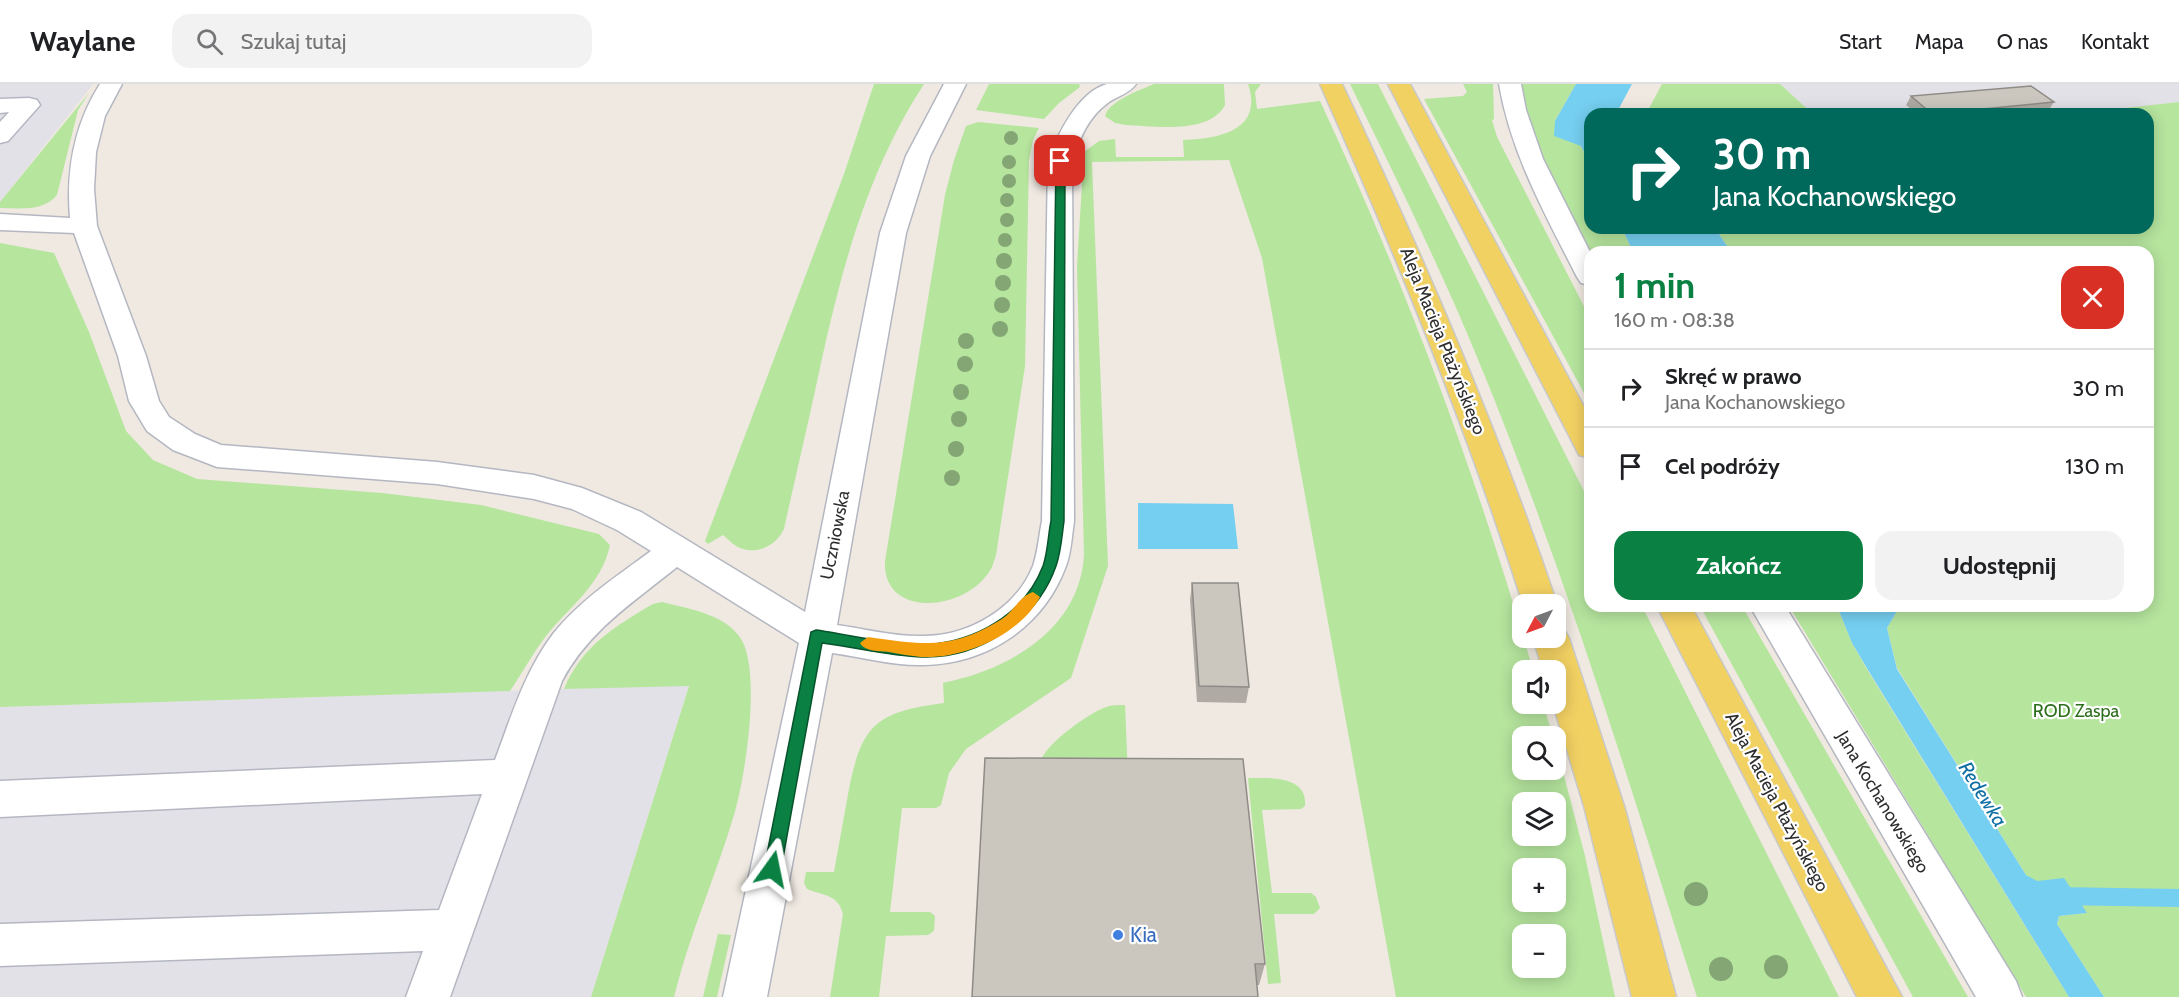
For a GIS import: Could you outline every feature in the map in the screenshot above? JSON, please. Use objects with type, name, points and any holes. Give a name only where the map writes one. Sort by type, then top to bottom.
[{"type":"main road","name":"Aleja Macieja Płażyńskiego","points":[[1331,84],[1387,204],[1464,385],[1537,594]]},
{"type":"main road","points":[[1399,84],[1584,436]]},
{"type":"main road","name":"Aleja Macieja Płażyńskiego","points":[[1677,612],[1880,997]]},
{"type":"main road","points":[[1554,648],[1604,806],[1654,997]]},
{"type":"street","points":[[111,84],[95,111],[82,162],[81,205],[84,226],[132,356],[144,401],[158,424],[184,442],[217,456],[437,473],[534,487],[582,500],[629,521],[816,636],[923,651],[952,647],[984,637],[1003,626],[1035,595],[1050,565],[1058,521],[1060,161],[1069,131],[1084,111],[1103,96],[1125,84]]},
{"type":"street","name":"Uczniowska","points":[[745,997],[790,784],[893,233],[910,170],[935,116],[955,84]]},
{"type":"street","points":[[1510,84],[1514,114],[1523,144],[1584,265]]},
{"type":"street","points":[[0,106],[29,105],[0,136]]},
{"type":"street","points":[[0,222],[84,226]]},
{"type":"street","points":[[429,997],[539,691],[570,639],[675,550]]},
{"type":"street","name":"Jana Kochanowskiego","points":[[1771,612],[2000,997]]},
{"type":"street","points":[[0,799],[508,776]]},
{"type":"street","points":[[0,945],[453,930]]},
{"type":"shaded area","points":[[0,84],[93,84],[0,202]]},
{"type":"shaded area","points":[[1780,84],[2179,84],[2179,102],[2124,108],[1806,108]]},
{"type":"shaded area","points":[[689,685],[591,997],[0,997],[0,707]]},
{"type":"green space","points":[[874,84],[924,84],[884,156],[855,232],[833,311],[784,529],[777,539],[762,549],[740,548],[723,535],[708,544],[705,541],[844,174]]},
{"type":"green space","points":[[989,84],[1079,84],[1080,87],[1059,103],[1044,119],[976,110]]},
{"type":"green space","points":[[1154,84],[1224,84],[1225,105],[1217,115],[1207,121],[1180,127],[1126,125],[1115,123],[1105,116],[1119,101]]},
{"type":"green space","points":[[1248,84],[1261,84],[1255,92],[1257,109],[1320,101],[1382,240],[1464,453],[1511,597],[1512,648],[1526,648],[1530,660],[1512,660],[1512,714],[1546,714],[1550,726],[1512,726],[1512,780],[1565,780],[1585,856],[1615,997],[1396,997],[1262,258],[1229,160],[1092,162],[1108,566],[1071,678],[966,749],[949,773],[941,805],[936,808],[902,808],[890,912],[930,912],[935,916],[934,931],[928,935],[886,936],[879,997],[830,997],[843,914],[841,907],[834,899],[807,889],[804,883],[806,872],[834,872],[854,767],[867,735],[888,717],[903,711],[944,703],[943,683],[992,668],[1037,642],[1055,625],[1070,604],[1080,581],[1084,555],[1077,266],[1084,152],[1099,141],[1115,139],[1116,157],[1184,157],[1183,140],[1210,137],[1235,129],[1244,122],[1250,112],[1251,100]]},
{"type":"green space","points":[[1350,84],[1378,84],[1584,491],[1584,612],[1645,612],[1839,997],[1697,997],[1597,684],[1543,528],[1453,300]]},
{"type":"green space","points":[[1463,84],[1493,84],[1494,119],[1492,120],[1497,137],[1584,306],[1584,393],[1424,99],[1463,96],[1467,92]]},
{"type":"green space","points":[[1522,84],[1576,84],[1555,121],[1584,152],[1584,234],[1625,234],[1630,246],[1588,246],[1546,172],[1528,129],[1523,106]]},
{"type":"green space","points":[[1662,84],[1780,84],[1806,108],[1649,108]]},
{"type":"green space","points":[[89,93],[78,110],[57,195],[38,207],[0,208],[0,202]]},
{"type":"green space","name":"ROD Zaspa","points":[[2179,102],[2179,997],[2104,997],[2057,924],[2059,916],[2086,913],[2026,875],[1897,668],[1887,628],[1896,612],[2154,612],[2154,246],[1727,246],[1719,234],[2154,234],[2154,108],[2124,108]]},
{"type":"green space","points":[[978,122],[1039,128],[1033,140],[1029,160],[1025,366],[996,555],[992,567],[981,582],[965,593],[947,600],[929,603],[911,601],[897,593],[888,580],[885,561],[945,195],[966,126]]},
{"type":"green space","points":[[0,243],[54,253],[89,332],[126,431],[153,460],[197,479],[382,493],[481,505],[599,534],[610,545],[600,571],[584,594],[546,636],[510,691],[0,707]]},
{"type":"green space","points":[[662,602],[704,613],[723,622],[739,636],[746,651],[751,697],[743,776],[734,815],[687,951],[674,997],[591,997],[689,686],[564,689],[580,661],[601,639],[639,612]]},
{"type":"green space","points":[[1703,612],[1745,612],[1968,997],[1913,997]]},
{"type":"green space","points":[[1793,612],[1839,612],[1852,643],[1868,671],[2069,997],[2026,997]]},
{"type":"green space","points":[[1125,705],[1128,775],[1041,761],[1050,746],[1079,722],[1106,707]]},
{"type":"green space","points":[[1248,778],[1286,780],[1300,789],[1304,796],[1305,806],[1301,809],[1262,810],[1272,893],[1311,893],[1316,897],[1320,908],[1314,914],[1274,914],[1281,983],[1268,984]]},
{"type":"green space","points":[[718,934],[731,935],[717,997],[703,997]]},
{"type":"water","points":[[1576,84],[1632,84],[1619,108],[1584,108],[1584,152],[1581,146],[1554,136],[1555,121]]},
{"type":"water","points":[[1625,234],[1719,234],[1727,246],[1630,246]]},
{"type":"water","points":[[1138,503],[1233,504],[1238,549],[1138,549]]},
{"type":"water","points":[[1839,612],[1896,612],[1887,628],[1897,669],[2026,875],[2037,881],[2064,878],[2087,913],[2059,916],[2057,924],[2104,997],[2069,997],[1852,643]]},
{"type":"building","points":[[2031,86],[2054,102],[1993,108],[1925,108],[1911,96]]},
{"type":"building","points":[[1192,583],[1238,583],[1249,687],[1199,686]]},
{"type":"building","name":"Kia","points":[[985,758],[1243,759],[1265,964],[1255,964],[1258,997],[972,997]]},
{"type":"waterway","points":[[2056,896],[2179,898]]},
{"type":"slow traffic","points":[[868,643],[923,651],[952,647],[984,637],[1012,620],[1033,597]]},
{"type":"place","name":"Kia","points":[[1118,935]]},
{"type":"route","points":[[772,869],[790,784],[816,636],[923,651],[952,647],[984,637],[1012,620],[1035,595],[1050,565],[1058,521],[1060,161]]},
{"type":"water label","name":"Redewka","points":[[1983,794]]}]
